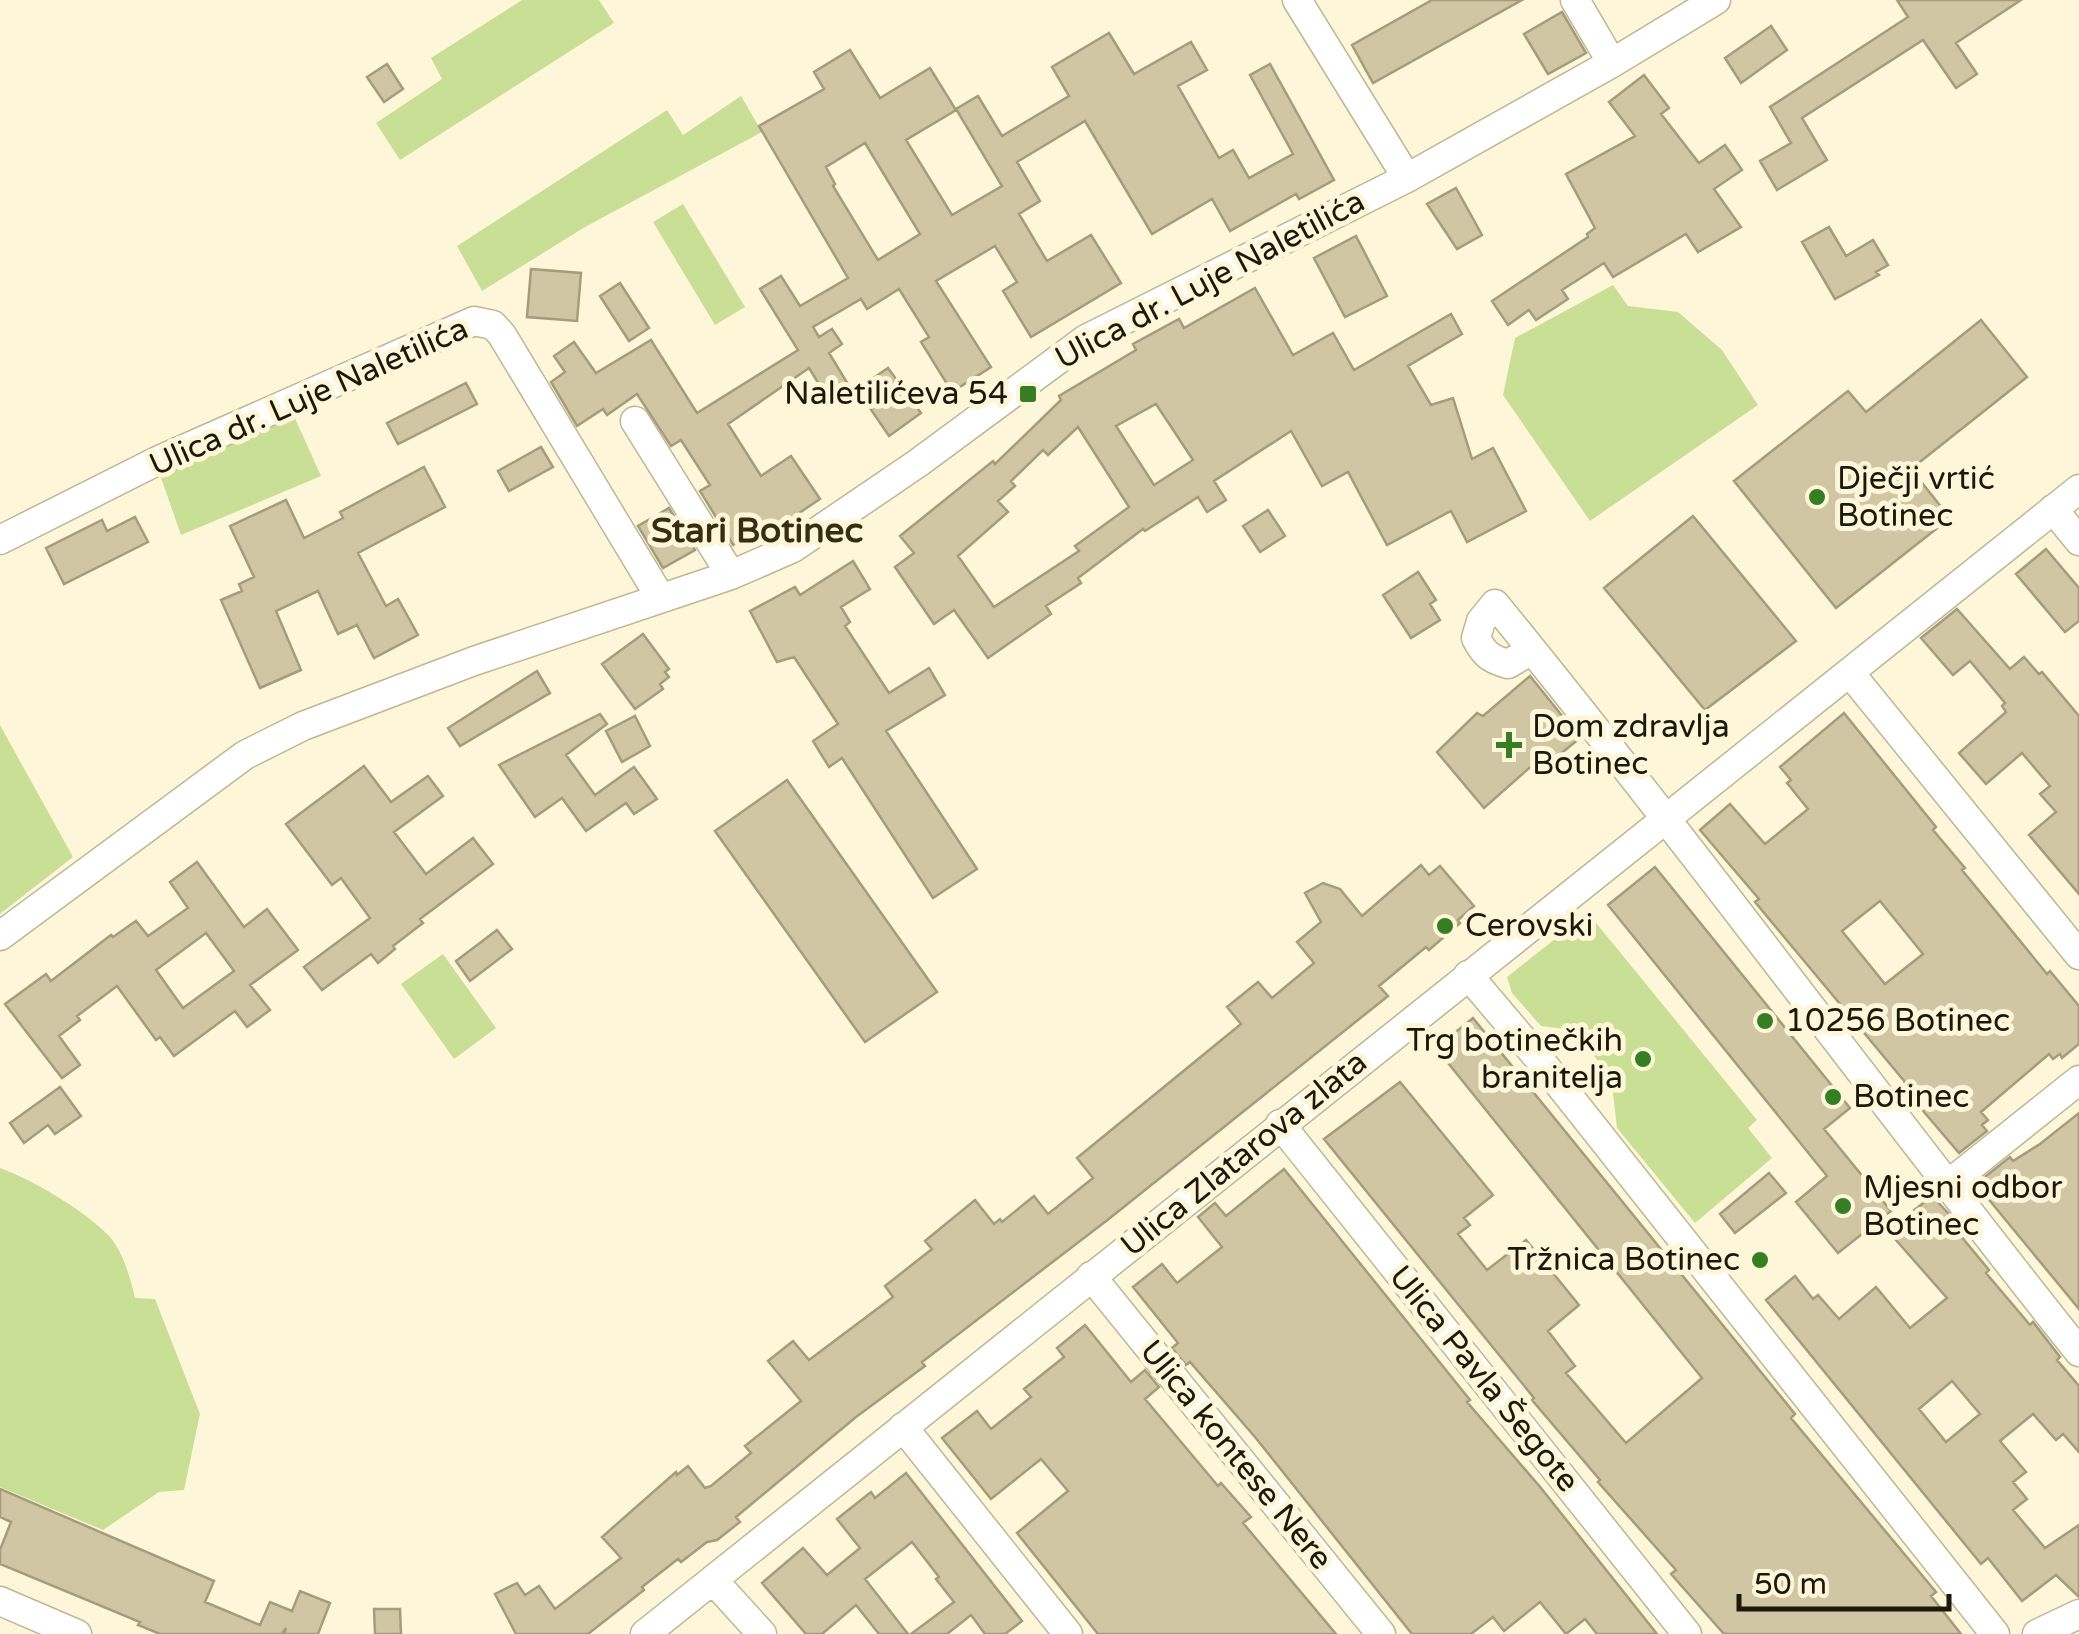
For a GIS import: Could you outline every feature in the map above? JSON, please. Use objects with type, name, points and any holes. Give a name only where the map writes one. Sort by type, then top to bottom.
[{"type":"street","points":[[1297,0],[1407,178]]},
{"type":"street","points":[[1575,0],[1612,64]]},
{"type":"street","name":"Ulica dr. Luje Naletilića","points":[[0,936],[245,755],[303,726],[474,661],[730,575],[793,548],[1086,339],[1407,178],[1612,64],[1716,0]]},
{"type":"street","name":"Ulica dr. Luje Naletilića","points":[[0,540],[157,461],[474,321],[485,322],[502,336],[660,598]]},
{"type":"street","points":[[635,421],[730,575]]},
{"type":"street","name":"Ulica Zlatarova zlata","points":[[645,1634],[2079,489]]},
{"type":"street","points":[[2053,509],[2079,540]]},
{"type":"street","points":[[1532,650],[2079,1352]]},
{"type":"street","points":[[1850,673],[2079,956]]},
{"type":"street","points":[[1468,975],[1540,1060],[1995,1634]]},
{"type":"street","points":[[1946,1186],[2079,1080]]},
{"type":"street","name":"Ulica Pavla Šegote","points":[[1280,1124],[1687,1634]]},
{"type":"street","name":"Ulica kontese Nere","points":[[1091,1276],[1381,1634]]},
{"type":"street","points":[[904,1428],[1068,1634]]},
{"type":"street","points":[[713,1580],[762,1634]]},
{"type":"street","points":[[0,1601],[77,1634]]},
{"type":"street","points":[[2037,1634],[2079,1614]]},
{"type":"green space","points":[[522,0],[599,0],[614,23],[400,160],[376,123],[442,79],[431,58]]},
{"type":"green space","points":[[741,96],[762,132],[585,227],[482,291],[457,246],[667,110],[683,135]]},
{"type":"green space","points":[[683,204],[745,307],[715,325],[653,222]]},
{"type":"green space","points":[[1613,285],[1628,306],[1678,312],[1722,350],[1758,405],[1590,521],[1503,395],[1515,338]]},
{"type":"green space","points":[[293,414],[321,476],[181,535],[159,472]]},
{"type":"green space","points":[[0,725],[73,857],[0,914]]},
{"type":"green space","points":[[1588,913],[1757,1120],[1748,1128],[1772,1158],[1695,1223],[1617,1128],[1611,1076],[1572,1030],[1541,1026],[1512,993],[1507,977]]},
{"type":"green space","points":[[443,954],[496,1028],[454,1059],[401,984]]},
{"type":"green space","points":[[0,1168],[71,1205],[113,1240],[135,1298],[155,1299],[200,1414],[184,1490],[159,1492],[103,1530],[0,1487]]},
{"type":"building","points":[[1432,0],[1522,0],[1373,83],[1352,45]]},
{"type":"building","points":[[1897,0],[2021,0],[1956,43],[1977,74],[1956,88],[1923,40],[1802,118],[1827,160],[1777,190],[1760,161],[1791,143],[1770,107],[1908,17]]},
{"type":"building","points":[[1562,12],[1586,53],[1548,74],[1524,34]]},
{"type":"building","points":[[1771,26],[1787,50],[1741,83],[1725,58]]},
{"type":"building","points":[[1109,33],[1134,74],[1191,42],[1207,70],[1178,86],[1219,158],[1233,150],[1249,178],[1293,154],[1250,75],[1270,64],[1334,180],[1299,199],[1296,194],[1230,231],[1212,199],[1152,234],[1085,121],[1017,162],[1040,201],[1019,214],[1047,261],[1091,235],[1121,283],[1031,337],[1003,291],[1017,282],[995,246],[936,281],[991,367],[952,392],[921,342],[929,337],[899,289],[867,309],[861,299],[813,327],[819,337],[832,329],[842,344],[829,353],[851,389],[830,402],[809,368],[728,424],[761,476],[791,456],[820,499],[774,530],[769,522],[733,545],[700,491],[710,485],[681,440],[671,446],[637,394],[607,415],[603,409],[577,426],[551,382],[565,372],[554,356],[574,342],[596,373],[651,340],[697,413],[798,350],[760,289],[781,276],[800,306],[848,278],[759,126],[824,89],[814,72],[850,50],[880,98],[930,68],[956,110],[906,140],[952,215],[1002,186],[956,109],[978,96],[1002,136],[1069,96],[1052,67]],"holes":[[[865,143],[920,234],[878,260],[833,186],[826,167]]]},
{"type":"building","points":[[387,64],[403,89],[384,102],[367,77]]},
{"type":"building","points":[[1644,75],[1669,108],[1661,114],[1699,163],[1725,145],[1742,170],[1714,189],[1741,227],[1698,252],[1686,234],[1613,277],[1604,263],[1562,290],[1568,299],[1536,320],[1529,310],[1508,325],[1492,301],[1588,237],[1595,228],[1566,174],[1635,136],[1609,102]]},
{"type":"building","points":[[1456,188],[1482,235],[1457,249],[1427,204]]},
{"type":"building","points":[[1829,227],[1846,256],[1873,240],[1888,265],[1876,272],[1879,275],[1835,299],[1802,242]]},
{"type":"building","points":[[1356,236],[1387,296],[1345,317],[1314,258]]},
{"type":"building","points":[[531,269],[581,273],[577,321],[527,317]]},
{"type":"building","points":[[620,283],[649,328],[629,341],[600,296]]},
{"type":"building","points":[[1255,288],[1293,355],[1333,333],[1354,370],[1451,314],[1462,334],[1408,366],[1431,405],[1453,398],[1472,459],[1493,448],[1526,511],[1467,542],[1451,511],[1387,545],[1348,472],[1322,486],[1291,431],[1214,481],[1226,500],[1207,512],[1198,497],[1143,529],[1078,578],[1081,583],[1046,606],[1051,614],[988,658],[954,610],[934,624],[895,567],[914,553],[900,536],[993,461],[995,464],[1061,400],[1059,396],[1136,350],[1133,344],[1179,319],[1184,328]],"holes":[[[1156,404],[1193,460],[1154,485],[1116,426]],[[1078,427],[1129,507],[1075,546],[1079,551],[994,607],[958,556],[1008,512],[998,501],[1015,486],[1011,481],[1043,450],[1048,455]]]},
{"type":"building","points":[[1981,320],[2027,377],[1911,469],[1950,518],[1836,608],[1734,481],[1848,391],[1866,412]]},
{"type":"building","points":[[888,368],[921,413],[889,436],[857,389]]},
{"type":"building","points":[[466,383],[477,404],[398,444],[387,423]]},
{"type":"building","points":[[541,447],[553,467],[509,491],[498,471]]},
{"type":"building","points":[[424,467],[445,507],[358,553],[386,606],[398,599],[418,635],[374,658],[357,625],[338,634],[318,591],[276,611],[301,670],[260,688],[221,600],[242,591],[239,584],[254,577],[230,526],[286,500],[304,538],[343,518],[340,512]]},
{"type":"building","points":[[669,508],[695,550],[663,568],[638,526]]},
{"type":"building","points":[[1268,510],[1285,536],[1260,552],[1243,526]]},
{"type":"building","points":[[1693,516],[1796,641],[1705,710],[1604,588]]},
{"type":"building","points":[[135,517],[148,542],[64,584],[46,548],[102,520],[107,531]]},
{"type":"building","points":[[2046,549],[2079,588],[2079,621],[2065,632],[2016,574]]},
{"type":"building","points":[[853,561],[870,589],[841,607],[850,622],[845,626],[889,693],[929,668],[945,695],[886,731],[977,869],[933,898],[842,758],[829,767],[813,741],[838,724],[794,657],[777,662],[750,611],[795,587],[800,595]]},
{"type":"building","points":[[1418,572],[1436,600],[1430,604],[1440,620],[1411,638],[1383,595]]},
{"type":"building","points":[[1957,609],[2010,669],[2024,657],[2079,716],[2079,894],[2029,835],[2056,812],[2040,794],[2050,786],[2022,753],[1986,784],[1959,753],[2006,712],[2002,706],[2005,703],[1970,661],[1953,675],[1921,638]]},
{"type":"building","points":[[643,634],[669,669],[665,672],[669,677],[660,684],[663,689],[635,709],[602,664]]},
{"type":"building","points":[[537,671],[550,693],[460,746],[448,728]]},
{"type":"building","name":"Dom zdravlja Botinec","points":[[1530,676],[1580,738],[1558,756],[1544,755],[1484,808],[1437,752],[1477,713],[1483,716]]},
{"type":"building","points":[[1844,713],[1936,827],[1933,830],[1965,868],[1962,870],[2047,974],[2050,971],[2079,1006],[2079,1044],[2062,1058],[2060,1054],[2053,1059],[2049,1054],[1981,1112],[1988,1120],[1982,1125],[1987,1131],[1959,1153],[1700,830],[1730,804],[1765,844],[1808,809],[1787,783],[1791,780],[1780,767]],"holes":[[[1880,901],[1923,954],[1885,984],[1842,931]]]},
{"type":"building","points":[[600,714],[607,724],[566,755],[595,795],[634,767],[657,799],[634,814],[626,803],[586,831],[562,798],[535,817],[499,765]]},
{"type":"building","points":[[635,716],[650,746],[622,762],[606,731]]},
{"type":"building","points":[[364,766],[391,802],[428,776],[443,796],[394,832],[426,874],[473,838],[493,864],[420,919],[423,923],[378,963],[371,954],[322,990],[304,967],[370,918],[341,878],[332,885],[286,824]]},
{"type":"building","points":[[787,780],[937,992],[865,1042],[715,831]]},
{"type":"building","points":[[197,862],[244,927],[267,909],[298,950],[250,985],[270,1010],[247,1027],[235,1011],[174,1056],[160,1037],[156,1040],[117,986],[77,1016],[80,1020],[59,1036],[80,1065],[62,1078],[5,1004],[46,974],[51,981],[136,921],[148,936],[188,908],[170,882]],"holes":[[[206,933],[234,971],[183,1008],[156,970]]]},
{"type":"building","points":[[1421,865],[1429,875],[1440,866],[1474,906],[1429,950],[1426,947],[1379,986],[1388,996],[922,1362],[925,1366],[856,1417],[736,1517],[740,1522],[717,1540],[707,1542],[681,1562],[678,1559],[588,1634],[516,1634],[495,1594],[517,1583],[525,1595],[539,1586],[555,1609],[621,1558],[602,1537],[676,1472],[677,1475],[688,1466],[705,1488],[711,1486],[751,1453],[745,1446],[801,1401],[768,1361],[793,1341],[809,1360],[893,1297],[885,1286],[932,1249],[925,1241],[975,1200],[994,1224],[1034,1196],[1048,1214],[1093,1178],[1077,1158],[1241,1024],[1227,1007],[1258,982],[1272,998],[1314,963],[1297,942],[1321,922],[1305,893],[1323,883],[1340,889],[1362,916]]},
{"type":"building","points":[[1655,867],[1850,1108],[1824,1129],[1891,1211],[1838,1253],[1796,1202],[1827,1176],[1608,905]]},
{"type":"building","points":[[497,930],[512,949],[470,981],[456,961]]},
{"type":"building","points":[[1473,1018],[1795,1414],[1791,1418],[1936,1592],[1931,1596],[1961,1634],[1724,1634],[1671,1574],[1676,1570],[1598,1482],[1324,1139],[1400,1082],[1493,1195],[1464,1218],[1470,1225],[1458,1234],[1487,1270],[1526,1240],[1579,1305],[1548,1331],[1575,1366],[1566,1373],[1626,1443],[1702,1378],[1436,1048]]},
{"type":"building","points":[[60,1087],[81,1116],[55,1134],[48,1125],[24,1143],[10,1123]]},
{"type":"building","points":[[2079,1113],[2079,1309],[1976,1184],[2010,1157],[2013,1161],[2040,1144]]},
{"type":"building","points":[[1284,1169],[1470,1400],[1467,1402],[1657,1634],[1597,1634],[1585,1619],[1566,1634],[1540,1602],[1504,1631],[1493,1617],[1471,1634],[1412,1634],[1255,1437],[1190,1362],[1186,1365],[1172,1348],[1178,1343],[1133,1287],[1162,1264],[1177,1283],[1222,1247],[1198,1217],[1215,1203],[1226,1216]]},
{"type":"building","points":[[1769,1173],[1786,1193],[1735,1233],[1720,1214]]},
{"type":"building","points":[[1932,1196],[1989,1270],[1986,1273],[2030,1325],[2033,1322],[2079,1386],[2079,1452],[2063,1434],[2056,1440],[2033,1414],[2000,1441],[2026,1472],[2013,1482],[2027,1499],[2013,1510],[2045,1548],[2079,1525],[2079,1597],[2056,1575],[2022,1601],[1988,1558],[1981,1564],[1766,1300],[1795,1276],[1813,1299],[1818,1295],[1839,1319],[1876,1287],[1910,1328],[1947,1298],[1888,1231]],"holes":[[[1952,1381],[1980,1414],[1946,1442],[1919,1409]]]},
{"type":"building","points":[[1085,1325],[1131,1382],[1145,1370],[1159,1387],[1145,1399],[1218,1486],[1221,1483],[1251,1517],[1243,1523],[1336,1634],[1098,1634],[1017,1533],[1068,1491],[1041,1459],[991,1499],[942,1438],[977,1411],[991,1429],[1031,1397],[1024,1389],[1064,1357],[1057,1348]]},
{"type":"building","points":[[906,1473],[1022,1621],[1005,1634],[985,1634],[971,1615],[947,1634],[911,1634],[954,1602],[912,1542],[865,1579],[908,1634],[879,1634],[856,1605],[822,1634],[806,1634],[762,1583],[803,1548],[827,1575],[860,1548],[837,1519],[871,1492],[875,1498]]},
{"type":"building","points":[[0,1489],[214,1581],[205,1602],[260,1625],[270,1602],[292,1611],[300,1591],[330,1603],[318,1634],[284,1634],[286,1628],[282,1634],[160,1634],[0,1564],[0,1550],[11,1522],[0,1517]]},
{"type":"building","points":[[374,1609],[400,1609],[401,1634],[375,1634]]},
{"type":"place","name":"Naletilićeva 54","points":[[1028,394]]},
{"type":"place","name":"Dječji vrtić Botinec","points":[[1817,497]]},
{"type":"place","name":"Dom zdravlja Botinec","points":[[1509,745]]},
{"type":"place","name":"Cerovski","points":[[1445,926]]},
{"type":"place","name":"10256 Botinec","points":[[1765,1021]]},
{"type":"place","name":"Trg botinečkih branitelja","points":[[1643,1059]]},
{"type":"place","name":"Botinec","points":[[1833,1097]]},
{"type":"place","name":"Mjesni odbor Botinec","points":[[1843,1206]]},
{"type":"place","name":"Tržnica Botinec","points":[[1760,1260]]},
{"type":"district","name":"Stari Botinec","points":[[757,531]]}]
